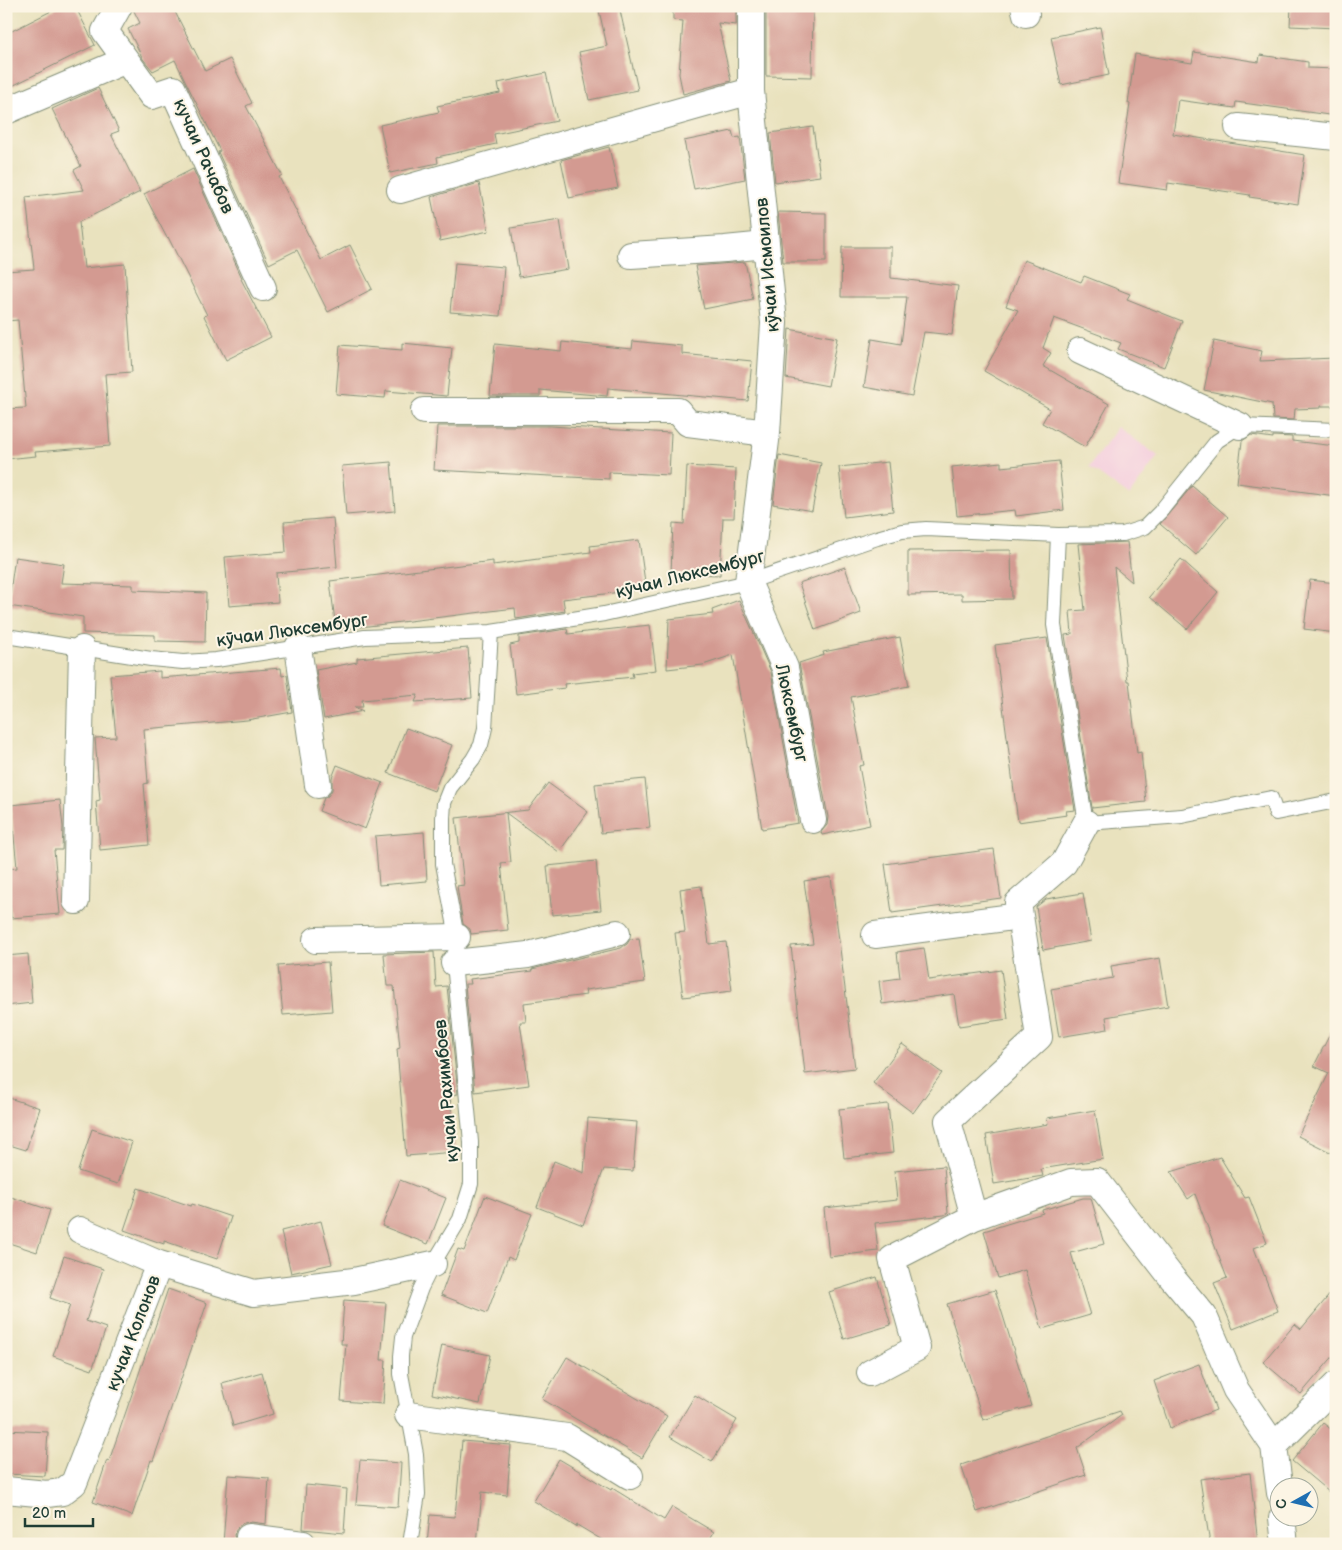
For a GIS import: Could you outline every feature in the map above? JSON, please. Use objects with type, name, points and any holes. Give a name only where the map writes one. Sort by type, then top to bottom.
[{"type":"street","name":"кучаи Рачабов","points":[[119,6],[105,32],[152,96],[173,89],[263,288]]},
{"type":"street","name":"кӯчаи Исмоилов","points":[[748,582],[767,434],[774,323],[751,91],[751,6]]},
{"type":"street","points":[[6,111],[126,60]]},
{"type":"street","points":[[400,190],[751,91]]},
{"type":"street","points":[[1238,127],[1336,137]]},
{"type":"street","points":[[631,254],[704,251],[766,245]]},
{"type":"street","points":[[1080,351],[1240,426]]},
{"type":"street","points":[[424,411],[678,411],[688,423],[767,434]]},
{"type":"street","name":"Люксембург","points":[[748,582],[785,668],[813,820]]},
{"type":"street","points":[[298,648],[318,785]]},
{"type":"street","points":[[76,901],[82,649]]},
{"type":"street","points":[[974,1217],[948,1122],[1039,1037],[1018,903],[1064,863],[1086,823]]},
{"type":"street","points":[[875,935],[1020,916]]},
{"type":"street","points":[[454,962],[528,955],[617,934]]},
{"type":"street","points":[[316,940],[457,937]]},
{"type":"street","points":[[870,1372],[917,1348],[892,1259],[974,1217],[1071,1182],[1096,1180],[1204,1316],[1236,1390],[1274,1446],[1278,1478]]},
{"type":"street","points":[[80,1230],[159,1264]]},
{"type":"street","name":"кучаи Колонов","points":[[6,1490],[47,1494],[62,1492],[74,1484],[159,1264],[254,1293],[354,1281],[433,1264]]},
{"type":"street","points":[[1274,1446],[1336,1385]]},
{"type":"street","points":[[408,1415],[567,1437],[630,1476]]},
{"type":"street","points":[[1283,1528],[1285,1544]]},
{"type":"street","points":[[249,1537],[303,1544]]},
{"type":"lane","points":[[1240,426],[1336,430]]},
{"type":"lane","name":"кӯчаи Люксембург","points":[[6,636],[82,649],[183,662],[216,660],[365,638],[491,632],[604,614],[748,582],[877,538],[902,532],[926,529],[1058,535],[1123,534],[1145,527],[1160,512],[1217,442],[1240,426]]},
{"type":"lane","points":[[1058,535],[1054,625],[1086,823],[1182,816],[1271,798],[1276,813],[1336,802]]},
{"type":"lane","name":"кучаи Рахимбоев","points":[[410,1544],[418,1494],[416,1454],[401,1374],[400,1356],[403,1337],[421,1288],[460,1219],[471,1184],[471,1142],[454,962],[457,937],[443,864],[442,818],[444,803],[450,788],[482,745],[485,728],[491,632]]},
{"type":"path","points":[[6,714],[9,746],[6,749]]},
{"type":"shaded area","points":[[1118,427],[1158,456],[1129,496],[1089,467]]},
{"type":"building","points":[[61,6],[75,6],[95,45],[6,89],[6,34]]},
{"type":"building","points":[[134,6],[172,6],[205,71],[230,59],[252,103],[246,106],[282,175],[279,177],[321,260],[350,245],[372,289],[328,312],[297,250],[269,264],[218,152],[220,151],[175,60],[153,71],[143,59],[128,29],[140,23],[133,9]]},
{"type":"building","points":[[598,6],[619,6],[638,90],[589,100],[579,52],[607,46]]},
{"type":"building","points":[[673,6],[736,6],[736,25],[718,23],[731,81],[683,94],[679,74],[683,21],[673,20]]},
{"type":"building","points":[[766,6],[813,6],[812,77],[766,76]]},
{"type":"building","points":[[1291,6],[1336,6],[1336,28],[1290,26]]},
{"type":"building","points":[[1100,27],[1109,75],[1061,85],[1051,37]]},
{"type":"building","points":[[1194,52],[1259,62],[1260,55],[1308,62],[1308,68],[1336,69],[1336,116],[1236,102],[1235,108],[1178,100],[1173,134],[1305,155],[1298,204],[1168,183],[1167,190],[1118,183],[1130,104],[1128,103],[1135,54],[1192,63]]},
{"type":"building","points":[[546,73],[557,121],[494,134],[496,144],[437,157],[438,163],[390,173],[380,125],[439,112],[437,106],[500,93],[498,83]]},
{"type":"building","points":[[98,88],[119,131],[111,134],[140,192],[79,222],[84,268],[125,264],[132,372],[105,374],[110,446],[35,452],[36,456],[6,459],[6,409],[26,408],[18,320],[6,321],[6,271],[34,269],[26,197],[84,190],[74,170],[81,166],[52,109]]},
{"type":"building","points":[[813,127],[820,176],[775,182],[770,133]]},
{"type":"building","points":[[732,131],[734,138],[740,137],[745,179],[694,189],[684,141]]},
{"type":"building","points":[[609,147],[618,188],[569,198],[561,160]]},
{"type":"building","points":[[193,169],[241,279],[271,337],[226,360],[204,316],[207,315],[144,194]]},
{"type":"building","points":[[479,183],[489,231],[440,241],[431,197]]},
{"type":"building","points":[[778,212],[826,213],[826,262],[783,262]]},
{"type":"building","points":[[560,220],[568,269],[519,277],[511,228]]},
{"type":"building","points":[[842,247],[891,247],[891,278],[958,286],[952,335],[924,332],[912,396],[864,387],[872,339],[901,344],[907,297],[841,297]]},
{"type":"building","points":[[1024,260],[1081,282],[1084,276],[1130,294],[1127,299],[1182,321],[1164,367],[1118,349],[1121,343],[1054,318],[1043,348],[1051,353],[1043,366],[1109,404],[1085,447],[1042,423],[1050,409],[984,371],[1018,310],[1006,306]]},
{"type":"building","points":[[745,262],[753,299],[704,309],[695,266]]},
{"type":"building","points":[[455,263],[504,267],[500,316],[450,312]]},
{"type":"building","points":[[789,329],[837,338],[828,386],[786,378]]},
{"type":"building","points":[[633,341],[682,346],[682,354],[752,361],[748,401],[608,388],[607,396],[540,390],[540,396],[490,396],[495,344],[561,351],[562,342],[632,349]]},
{"type":"building","points":[[1214,341],[1262,351],[1260,361],[1336,358],[1336,406],[1295,409],[1294,420],[1273,419],[1272,404],[1204,390]]},
{"type":"building","points":[[402,343],[452,348],[447,396],[386,391],[385,398],[336,394],[340,345],[402,350]]},
{"type":"building","points":[[437,426],[550,426],[671,433],[669,475],[609,472],[609,479],[434,470]]},
{"type":"building","points":[[1251,435],[1273,438],[1273,436],[1292,437],[1292,441],[1336,446],[1336,496],[1237,483],[1242,441]]},
{"type":"building","points":[[779,455],[821,463],[812,511],[773,504]]},
{"type":"building","points":[[1059,461],[1064,510],[1016,516],[1015,510],[957,516],[952,467],[1001,462],[1001,467]]},
{"type":"building","points":[[391,462],[395,511],[346,515],[342,466]]},
{"type":"building","points":[[888,462],[893,511],[844,517],[839,467]]},
{"type":"building","points":[[687,466],[736,469],[734,518],[723,518],[720,575],[671,573],[673,523],[684,524]]},
{"type":"building","points":[[1192,486],[1228,517],[1196,555],[1160,524]]},
{"type":"building","points":[[333,518],[337,567],[276,573],[278,602],[229,606],[225,557],[286,552],[284,522]]},
{"type":"building","points":[[639,540],[646,589],[563,599],[565,611],[516,619],[515,608],[336,630],[330,581],[493,561],[493,565],[591,552],[590,546]]},
{"type":"building","points":[[1127,542],[1132,582],[1114,567],[1127,681],[1129,681],[1137,753],[1141,752],[1146,802],[1092,808],[1065,635],[1072,634],[1070,611],[1085,610],[1078,544]]},
{"type":"building","points":[[1011,550],[1012,599],[962,600],[962,594],[908,595],[908,551]]},
{"type":"building","points":[[15,557],[64,564],[61,583],[133,585],[133,590],[206,593],[205,642],[155,641],[155,635],[83,633],[83,617],[8,606]]},
{"type":"building","points":[[1181,559],[1218,592],[1187,629],[1149,597]]},
{"type":"building","points":[[845,567],[861,613],[815,630],[799,583]]},
{"type":"building","points":[[1310,580],[1336,583],[1336,633],[1304,629]]},
{"type":"building","points":[[739,600],[771,672],[798,823],[762,829],[733,655],[703,665],[667,669],[669,619],[713,614],[712,610]]},
{"type":"building","points":[[650,625],[656,670],[632,673],[633,677],[564,684],[565,688],[516,694],[510,645],[519,643],[519,636],[567,629],[568,634]]},
{"type":"building","points":[[900,637],[909,686],[851,697],[864,765],[859,766],[870,825],[822,835],[821,832],[827,825],[828,817],[799,663],[824,655],[823,652]]},
{"type":"building","points":[[1047,638],[1075,810],[1066,811],[1067,815],[1018,822],[995,645]]},
{"type":"building","points":[[468,648],[472,698],[415,702],[418,695],[362,700],[363,707],[354,707],[363,711],[324,719],[316,670],[357,662],[357,658]]},
{"type":"building","points":[[281,668],[282,676],[287,675],[292,712],[247,720],[144,729],[148,783],[144,784],[149,845],[100,850],[96,801],[100,800],[95,738],[116,737],[110,675],[160,671],[160,678]]},
{"type":"building","points":[[406,728],[452,745],[434,791],[388,773]]},
{"type":"building","points":[[337,765],[383,783],[365,829],[319,811],[324,798],[332,790],[332,778]]},
{"type":"building","points":[[645,779],[650,828],[601,833],[595,784]]},
{"type":"building","points":[[548,783],[588,812],[559,852],[506,813],[511,862],[501,863],[508,930],[471,934],[470,929],[463,924],[457,886],[464,885],[456,818],[528,810]]},
{"type":"building","points":[[60,800],[63,827],[62,850],[54,850],[60,914],[11,918],[6,869],[17,868],[11,805]]},
{"type":"building","points":[[424,832],[427,881],[379,885],[375,836]]},
{"type":"building","points":[[994,849],[1001,898],[892,913],[885,864]]},
{"type":"building","points":[[596,861],[601,910],[552,915],[547,866]]},
{"type":"building","points":[[831,877],[855,1068],[805,1074],[791,946],[813,944],[804,881]]},
{"type":"building","points":[[701,886],[709,944],[726,942],[732,991],[683,997],[675,933],[685,932],[680,889]]},
{"type":"building","points":[[1083,893],[1091,941],[1043,950],[1036,907],[1046,899]]},
{"type":"building","points":[[639,938],[645,982],[585,990],[586,995],[524,1003],[526,1022],[520,1022],[529,1085],[475,1092],[465,984],[471,984],[470,979],[533,971],[532,969],[621,948],[630,939]]},
{"type":"building","points":[[924,948],[929,980],[1001,970],[1008,1019],[959,1026],[954,994],[882,1004],[879,981],[900,978],[897,952]]},
{"type":"building","points":[[434,952],[436,987],[447,986],[458,1094],[450,1095],[455,1152],[406,1156],[397,1049],[400,1048],[394,986],[387,986],[384,954]]},
{"type":"building","points":[[28,954],[32,1003],[6,1006],[6,956]]},
{"type":"building","points":[[1160,958],[1168,1006],[1106,1017],[1108,1029],[1059,1037],[1051,989],[1113,978],[1111,966]]},
{"type":"building","points":[[328,962],[332,1011],[283,1015],[278,966]]},
{"type":"building","points":[[1336,1022],[1336,1155],[1298,1136],[1329,1073],[1314,1066]]},
{"type":"building","points":[[902,1044],[942,1073],[913,1113],[873,1083]]},
{"type":"building","points":[[6,1097],[40,1108],[26,1150],[6,1144]]},
{"type":"building","points":[[888,1104],[893,1153],[844,1158],[839,1109]]},
{"type":"building","points":[[1095,1110],[1103,1159],[1041,1169],[1043,1176],[994,1184],[986,1135],[1048,1124],[1047,1118]]},
{"type":"building","points":[[588,1118],[637,1122],[633,1171],[604,1169],[583,1225],[537,1207],[554,1161],[584,1173]]},
{"type":"building","points":[[92,1129],[132,1142],[118,1184],[78,1171]]},
{"type":"building","points":[[1220,1157],[1245,1198],[1249,1197],[1267,1243],[1254,1248],[1278,1311],[1233,1329],[1214,1283],[1227,1278],[1195,1194],[1188,1199],[1171,1172]]},
{"type":"building","points":[[944,1166],[948,1213],[875,1223],[878,1251],[829,1257],[824,1208],[897,1200],[894,1171]]},
{"type":"building","points":[[400,1180],[446,1198],[428,1244],[382,1226]]},
{"type":"building","points":[[138,1188],[231,1217],[217,1259],[124,1230]]},
{"type":"building","points":[[485,1196],[532,1214],[514,1260],[508,1257],[487,1313],[441,1295],[458,1249],[464,1251]]},
{"type":"building","points":[[11,1197],[50,1210],[37,1252],[6,1242],[6,1212]]},
{"type":"building","points":[[1083,1198],[1091,1198],[1104,1244],[1071,1253],[1090,1315],[1042,1329],[1025,1270],[998,1278],[984,1231],[1043,1213],[1042,1210]]},
{"type":"building","points":[[321,1221],[332,1264],[291,1273],[281,1231]]},
{"type":"building","points":[[64,1256],[103,1269],[86,1321],[106,1328],[92,1370],[53,1356],[70,1305],[50,1298]]},
{"type":"building","points":[[877,1277],[891,1325],[844,1339],[829,1292]]},
{"type":"building","points":[[1336,1287],[1336,1353],[1301,1394],[1263,1362],[1295,1324],[1301,1329]]},
{"type":"building","points":[[168,1289],[207,1303],[153,1461],[151,1460],[132,1516],[93,1502]]},
{"type":"building","points":[[995,1290],[1031,1406],[983,1420],[947,1304]]},
{"type":"building","points":[[344,1300],[386,1303],[381,1360],[386,1360],[383,1404],[341,1401],[346,1344],[341,1344]]},
{"type":"building","points":[[442,1345],[490,1355],[480,1404],[432,1394]]},
{"type":"building","points":[[567,1357],[667,1416],[642,1458],[542,1399]]},
{"type":"building","points":[[1199,1364],[1216,1410],[1170,1428],[1154,1381]]},
{"type":"building","points":[[262,1372],[273,1414],[233,1426],[222,1383]]},
{"type":"building","points":[[695,1395],[737,1420],[712,1462],[670,1437]]},
{"type":"building","points":[[1120,1411],[1122,1415],[1077,1448],[1086,1475],[977,1512],[961,1465]]},
{"type":"building","points":[[1323,1423],[1336,1433],[1336,1498],[1320,1485],[1320,1478],[1312,1478],[1292,1461]]},
{"type":"building","points":[[6,1430],[48,1432],[45,1476],[6,1474]]},
{"type":"building","points":[[462,1441],[511,1445],[507,1495],[482,1492],[477,1544],[427,1544],[430,1515],[455,1517]]},
{"type":"building","points":[[559,1459],[611,1490],[612,1488],[664,1520],[672,1507],[714,1532],[707,1544],[609,1544],[577,1525],[576,1527],[534,1501]]},
{"type":"building","points":[[360,1460],[401,1463],[398,1507],[356,1504]]},
{"type":"building","points":[[1250,1473],[1258,1544],[1210,1544],[1200,1479]]},
{"type":"building","points":[[228,1475],[269,1478],[266,1524],[243,1523],[237,1528],[234,1535],[236,1544],[223,1544]]},
{"type":"building","points":[[306,1485],[347,1489],[344,1533],[303,1529]]}]
